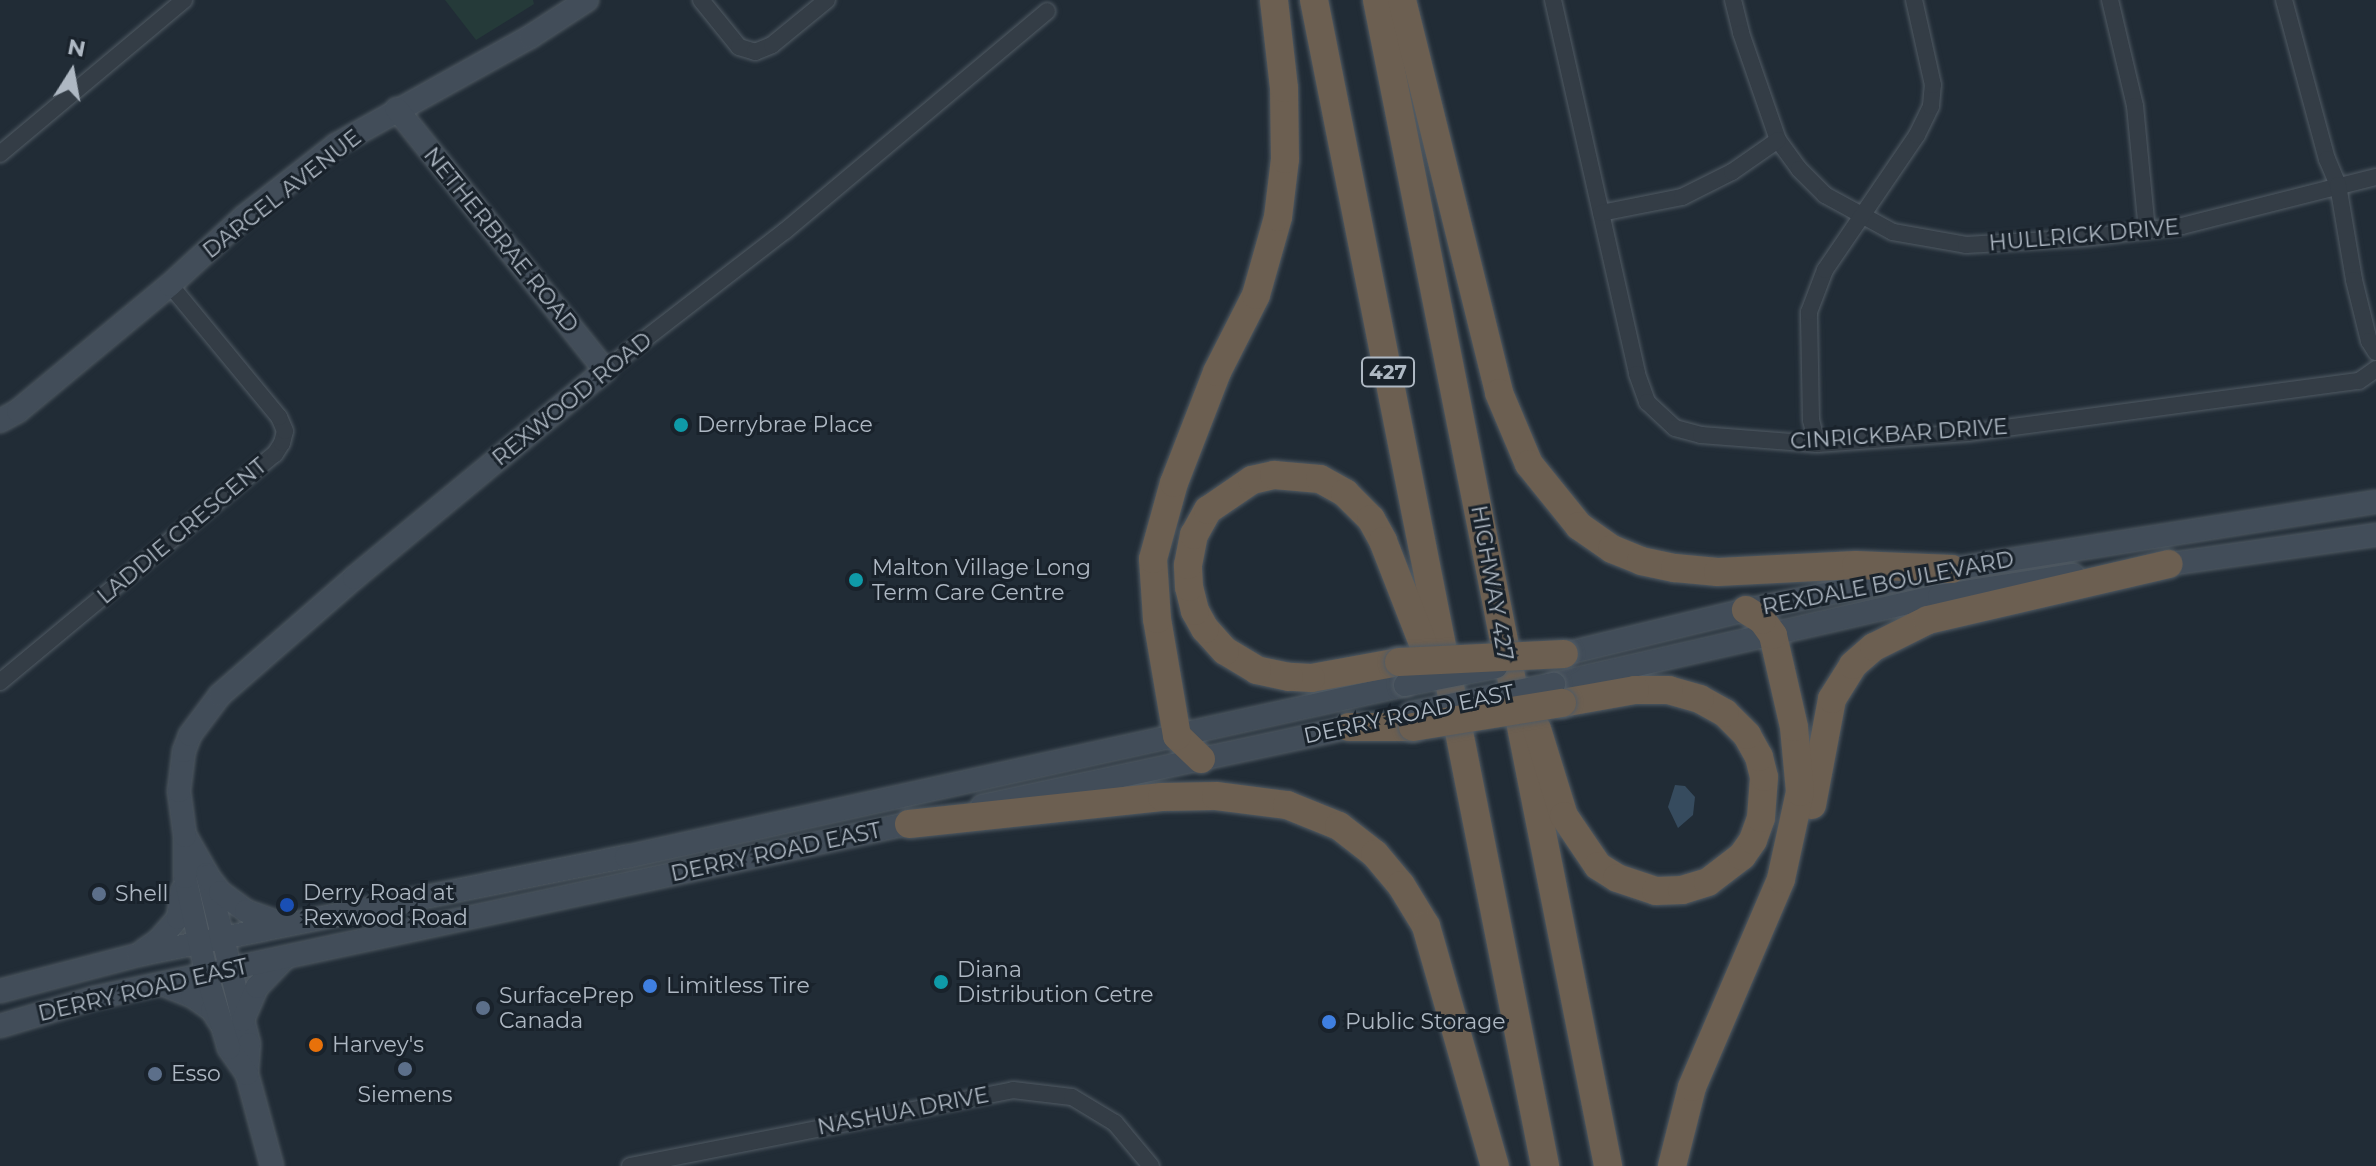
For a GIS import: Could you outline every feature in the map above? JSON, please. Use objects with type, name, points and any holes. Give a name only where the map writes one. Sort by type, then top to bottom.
[{"type":"highway","points":[[1201,759],[1177,736],[1157,619],[1153,559],[1174,483],[1217,372],[1256,295],[1278,217],[1285,159],[1284,88],[1274,0]]},
{"type":"highway","name":"427","points":[[1314,0],[1545,1166]]},
{"type":"highway","name":"HIGHWAY 427","points":[[1377,0],[1474,475],[1495,604],[1608,1166]]},
{"type":"highway","points":[[1402,0],[1499,393],[1529,464],[1579,526],[1612,549],[1641,561],[1675,568],[1718,572],[1856,565],[1952,569]]},
{"type":"highway","points":[[1462,743],[1383,541],[1371,519],[1345,493],[1320,479],[1274,475],[1252,480],[1208,510],[1194,535],[1188,565],[1189,587],[1205,629],[1225,651],[1257,670],[1311,678],[1402,674],[1564,654]]},
{"type":"highway","points":[[1672,1166],[1692,1087],[1781,879],[1802,845],[1832,699],[1845,676],[1863,655],[1928,620],[2169,564]]},
{"type":"highway","points":[[1349,727],[1412,720],[1558,693],[1669,690],[1700,699],[1725,713],[1747,735],[1759,757],[1764,777],[1761,818],[1753,840],[1742,856],[1708,882],[1682,890],[1636,887],[1598,866],[1564,816],[1510,631],[1495,604]]},
{"type":"highway","points":[[1746,610],[1762,620],[1773,635],[1794,727],[1800,792],[1781,879]]},
{"type":"highway","points":[[909,824],[1153,798],[1216,796],[1287,805],[1339,826],[1384,864],[1426,926],[1495,1166]]},
{"type":"main road","name":"DARCEL AVENUE","points":[[0,421],[18,411],[170,285],[244,217],[336,145],[530,37],[587,0]]},
{"type":"main road","name":"NETHERBRAE ROAD","points":[[397,109],[605,370]]},
{"type":"main road","name":"REXWOOD ROAD","points":[[272,1166],[247,1074],[229,1048],[231,970],[185,836],[179,791],[184,751],[201,716],[220,695],[354,578],[605,370]]},
{"type":"main road","name":"REXDALE BOULEVARD","points":[[1564,654],[1746,610],[1952,569],[2376,502]]},
{"type":"main road","name":"REXDALE BOULEVARD","points":[[1558,693],[1773,635],[1939,596],[2376,535]]},
{"type":"main road","name":"DERRY ROAD EAST","points":[[0,991],[138,955],[626,857],[1177,736],[1402,674]]},
{"type":"main road","name":"DERRY ROAD EAST","points":[[0,1026],[72,1004],[161,984],[909,824],[1059,787],[1349,727]]},
{"type":"main road","name":"REXWOOD ROAD","points":[[196,875],[199,943],[207,976],[232,1023]]},
{"type":"main road","points":[[138,955],[158,941],[178,918],[196,875],[246,911],[286,926]]},
{"type":"main road","points":[[161,984],[192,996],[232,1023],[257,987],[285,957]]},
{"type":"street","points":[[0,154],[184,0]]},
{"type":"street","points":[[701,0],[739,47],[755,52],[772,45],[827,0]]},
{"type":"street","name":"CINRICKBAR DRIVE","points":[[1553,0],[1637,374],[1647,402],[1675,428],[1701,435],[1817,444],[1968,433],[2341,384],[2366,378],[2376,369]]},
{"type":"street","name":"HULLRICK DRIVE","points":[[1733,0],[1741,33],[1778,140],[1799,169],[1825,195],[1859,217],[1893,232],[1966,245],[2014,245],[2147,230],[2248,213],[2338,185],[2376,177]]},
{"type":"street","points":[[1817,444],[1811,420],[1809,312],[1825,270],[1917,135],[1931,106],[1933,85],[1914,0]]},
{"type":"street","points":[[2110,0],[2135,106],[2147,230]]},
{"type":"street","points":[[2284,0],[2327,159],[2338,185],[2354,280],[2369,341],[2376,352]]},
{"type":"street","name":"REXWOOD ROAD","points":[[605,370],[785,231],[1047,11]]},
{"type":"street","points":[[1601,213],[1682,197],[1732,172],[1778,140]]},
{"type":"street","name":"LADDIE CRESCENT","points":[[0,682],[275,454],[282,443],[285,431],[279,417],[170,285]]},
{"type":"street","name":"NASHUA DRIVE","points":[[630,1166],[1013,1090],[1072,1097],[1115,1123],[1151,1166]]},
{"type":"green space","points":[[445,0],[533,0],[534,4],[476,40]]},
{"type":"water","points":[[1675,785],[1685,786],[1695,797],[1693,815],[1678,828],[1668,807]]},
{"type":"place","name":"Derrybrae Place","points":[[681,425]]},
{"type":"place","name":"Malton Village Long Term Care Centre","points":[[856,580]]},
{"type":"place","name":"Shell","points":[[99,894]]},
{"type":"place","name":"Derry Road at Rexwood Road","points":[[287,905]]},
{"type":"place","name":"Diana Distribution Cetre","points":[[941,982]]},
{"type":"place","name":"Limitless Tire","points":[[650,986]]},
{"type":"place","name":"SurfacePrep Canada","points":[[483,1008]]},
{"type":"place","name":"Public Storage","points":[[1329,1022]]},
{"type":"place","name":"Harvey's","points":[[316,1045]]},
{"type":"place","name":"Siemens","points":[[405,1069]]},
{"type":"place","name":"Esso","points":[[155,1074]]}]
